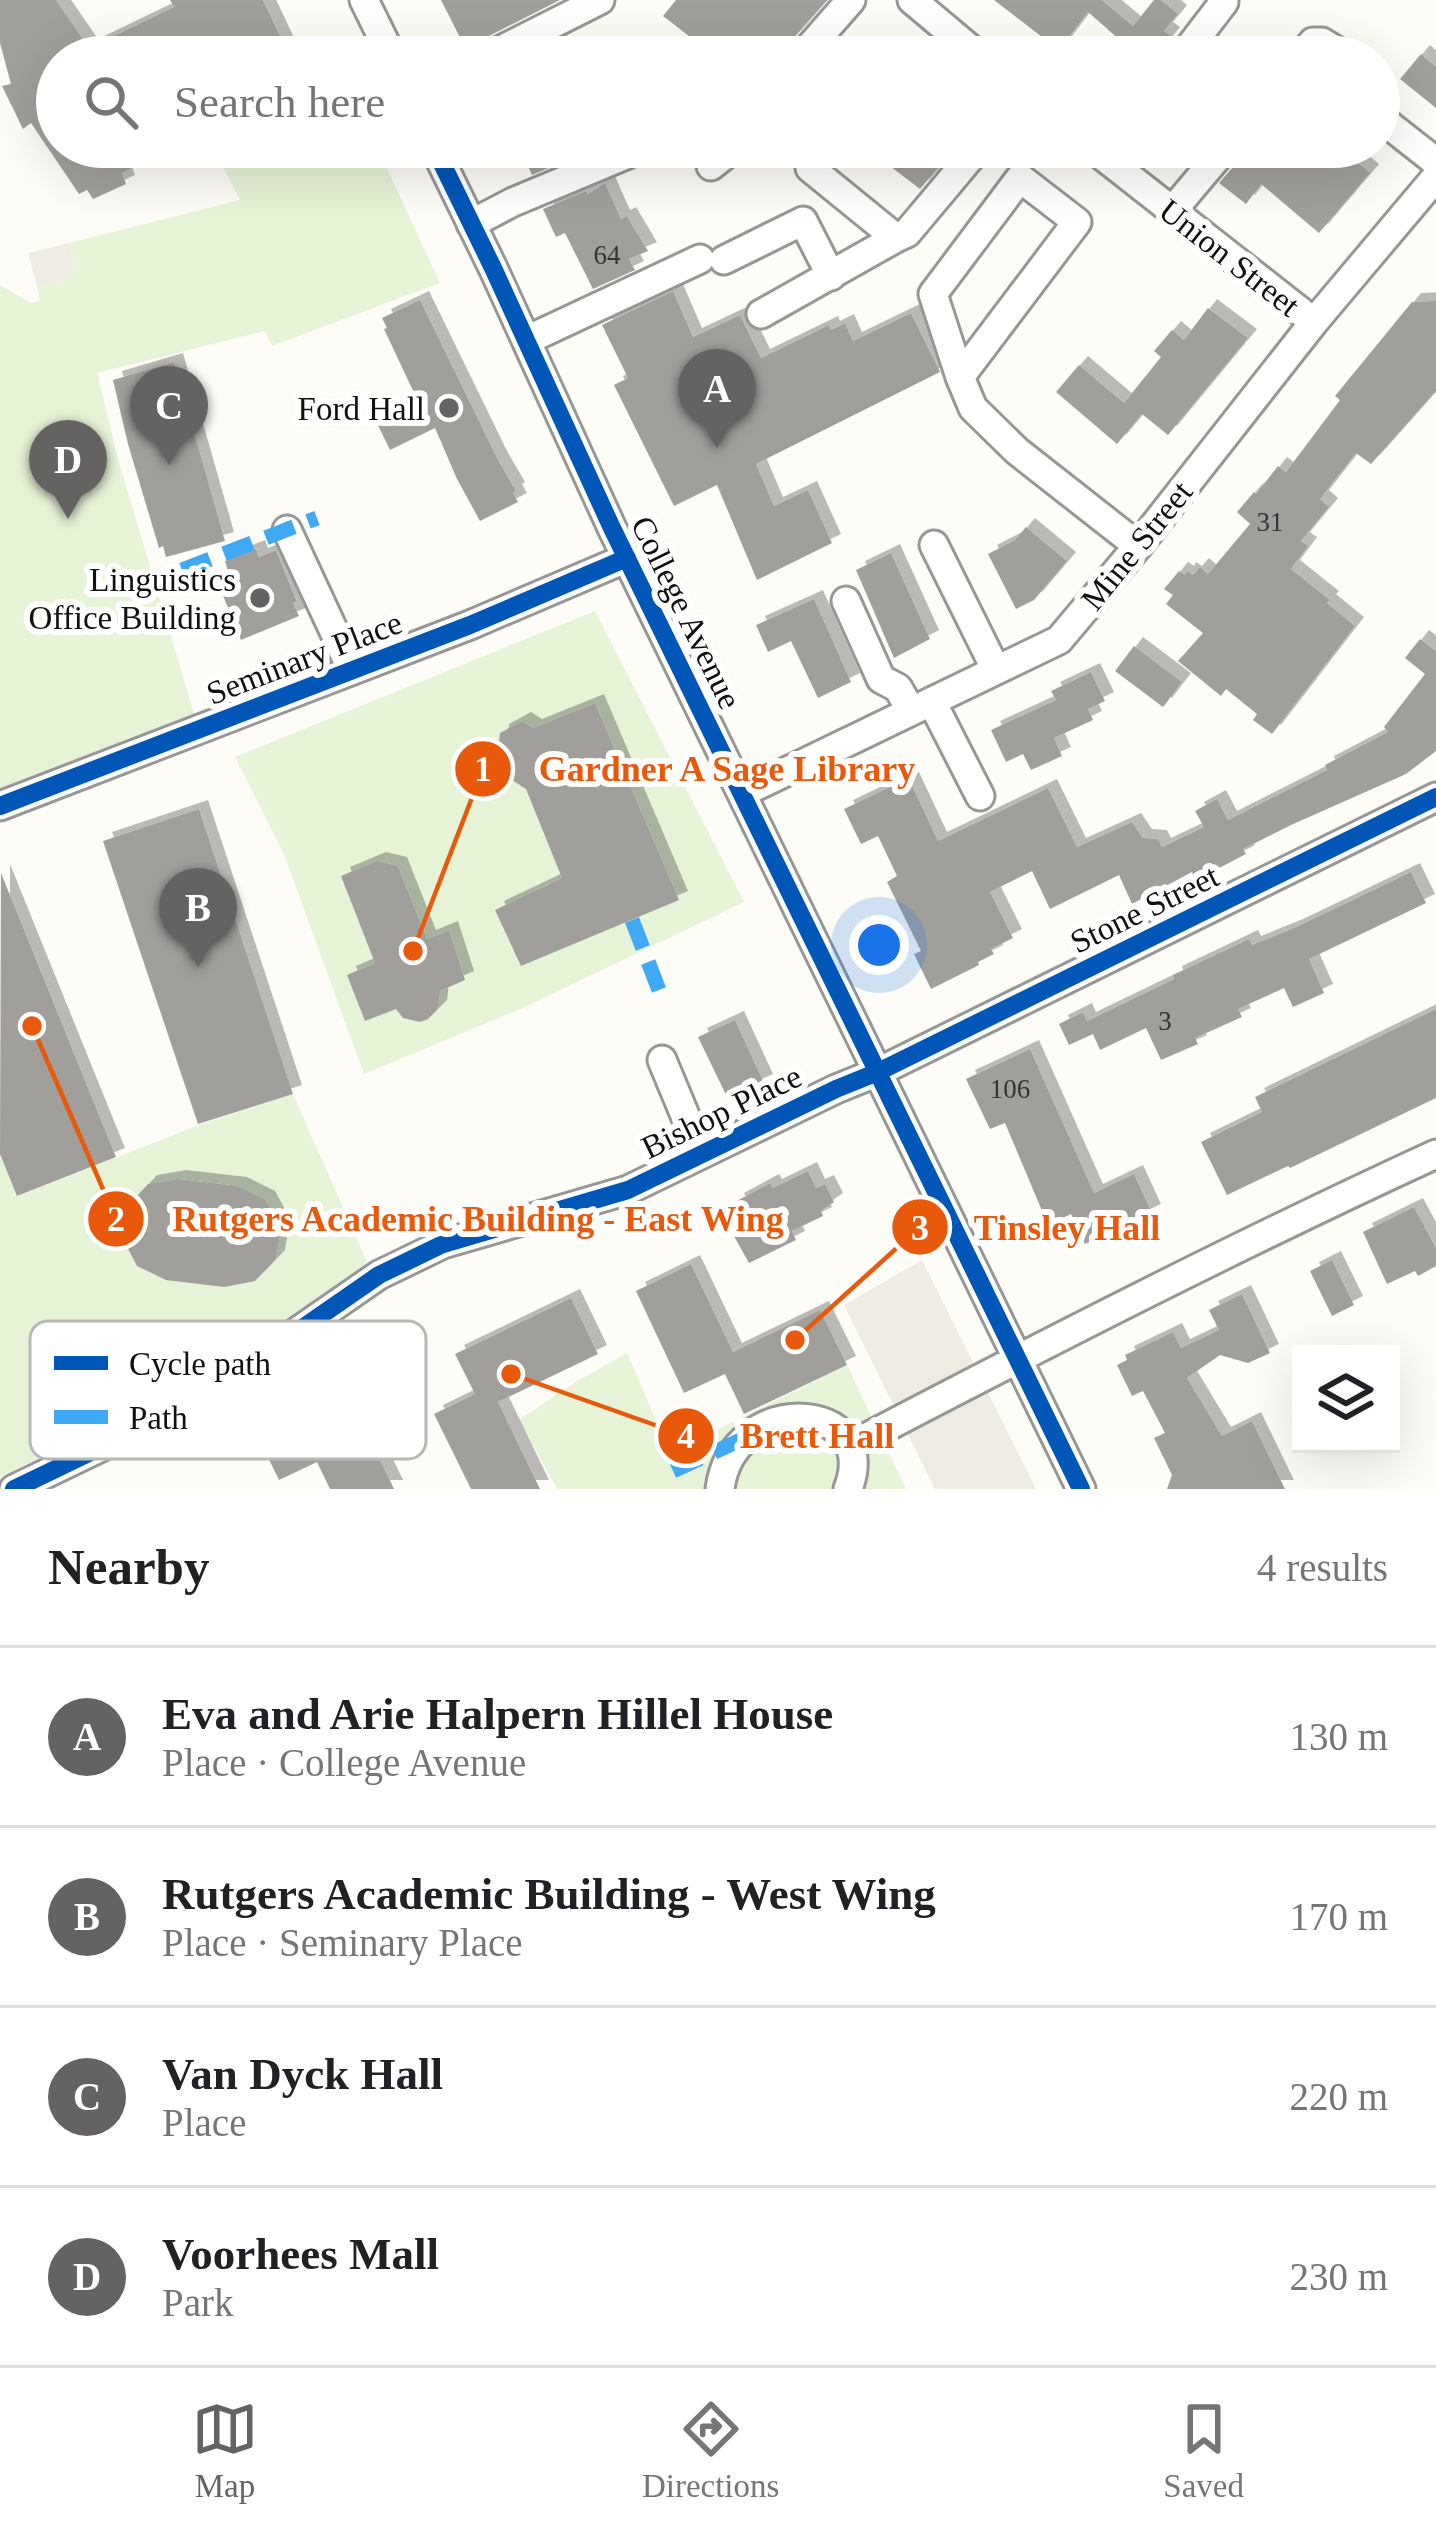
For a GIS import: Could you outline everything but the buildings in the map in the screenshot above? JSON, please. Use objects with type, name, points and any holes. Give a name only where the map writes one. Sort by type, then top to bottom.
[{"type":"street","points":[[364,0],[382,36]]},
{"type":"street","points":[[529,36],[600,0]]},
{"type":"street","points":[[819,36],[851,0]]},
{"type":"street","points":[[912,0],[955,36]]},
{"type":"street","points":[[1198,36],[1224,2]]},
{"type":"street","points":[[1400,133],[1436,161]]},
{"type":"street","name":"College Avenue","points":[[444,168],[627,558],[1081,1489]]},
{"type":"street","points":[[471,224],[594,168]]},
{"type":"street","points":[[810,168],[896,238]]},
{"type":"street","points":[[761,314],[907,233],[962,168]]},
{"type":"street","name":"Union Street","points":[[1122,168],[1313,322]]},
{"type":"street","points":[[1172,211],[1208,168]]},
{"type":"street","name":"Mine Street","points":[[742,794],[1059,640],[1313,322],[1436,177]]},
{"type":"street","points":[[959,377],[1077,222],[1020,178],[933,294],[959,377],[973,407],[1017,451],[1138,546]]},
{"type":"street","points":[[526,340],[802,221],[831,276]]},
{"type":"street","points":[[287,530],[352,670]]},
{"type":"street","points":[[934,544],[996,670]]},
{"type":"street","name":"Seminary Place","points":[[0,806],[470,625],[627,558]]},
{"type":"street","points":[[845,601],[881,679],[921,706],[980,796]]},
{"type":"street","name":"Stone Street","points":[[878,1072],[1436,797]]},
{"type":"street","points":[[662,1060],[700,1154]]},
{"type":"street","name":"Bishop Place","points":[[313,1321],[379,1275],[443,1244],[628,1190],[878,1072]]},
{"type":"street","points":[[852,1445],[1255,1238],[1436,1154]]},
{"type":"street","points":[[720,1489],[728,1457],[745,1438],[769,1422],[808,1418],[843,1433],[852,1445],[848,1489]]},
{"type":"street","name":"Bishop Place","points":[[14,1489],[74,1459]]},
{"type":"green space","points":[[224,168],[387,168],[440,283],[272,346],[265,331],[97,373],[199,730],[0,805],[0,285],[31,303],[40,301],[37,286],[67,279],[73,266],[69,243],[240,200]]},
{"type":"green space","points":[[595,611],[744,902],[525,1007],[364,1074],[285,857],[235,757]]},
{"type":"green space","points":[[293,1094],[370,1269],[290,1321],[30,1321],[30,1459],[37,1459],[0,1477],[0,1154],[18,1196],[199,1125]]},
{"type":"green space","points":[[627,1353],[670,1453],[847,1365],[906,1489],[557,1489],[519,1420]]},
{"type":"shaded area","points":[[69,243],[73,266],[67,279],[37,286],[28,253]]},
{"type":"shaded area","points":[[922,1260],[1036,1489],[935,1489],[844,1305]]},
{"type":"marked path","points":[[182,570],[317,518]]},
{"type":"marked path","points":[[632,920],[659,990]]},
{"type":"marked path","points":[[673,1471],[745,1438]]},
{"type":"cycle path","points":[[444,168],[611,526],[1081,1489]]},
{"type":"cycle path","points":[[0,806],[470,625],[627,558]]},
{"type":"cycle path","points":[[313,1321],[379,1275],[443,1244],[628,1190],[1436,797]]},
{"type":"cycle path","points":[[14,1489],[76,1459]]},
{"type":"place","name":"Ford Hall","points":[[449,408]]},
{"type":"place","name":"Eva and Arie Halpern Hillel House","points":[[717,448]]},
{"type":"place","name":"Van Dyck Hall","points":[[169,465]]},
{"type":"place","name":"Voorhees Mall","points":[[68,519]]},
{"type":"place","name":"Linguistics Office Building","points":[[260,598]]},
{"type":"place","name":"Gardner A Sage Library","points":[[413,951]]},
{"type":"place","name":"Rutgers Academic Building - West Wing","points":[[198,967]]},
{"type":"place","name":"Rutgers Academic Building - East Wing","points":[[32,1026]]},
{"type":"place","name":"Tinsley Hall","points":[[795,1340]]},
{"type":"place","name":"Brett Hall","points":[[511,1374]]}]
